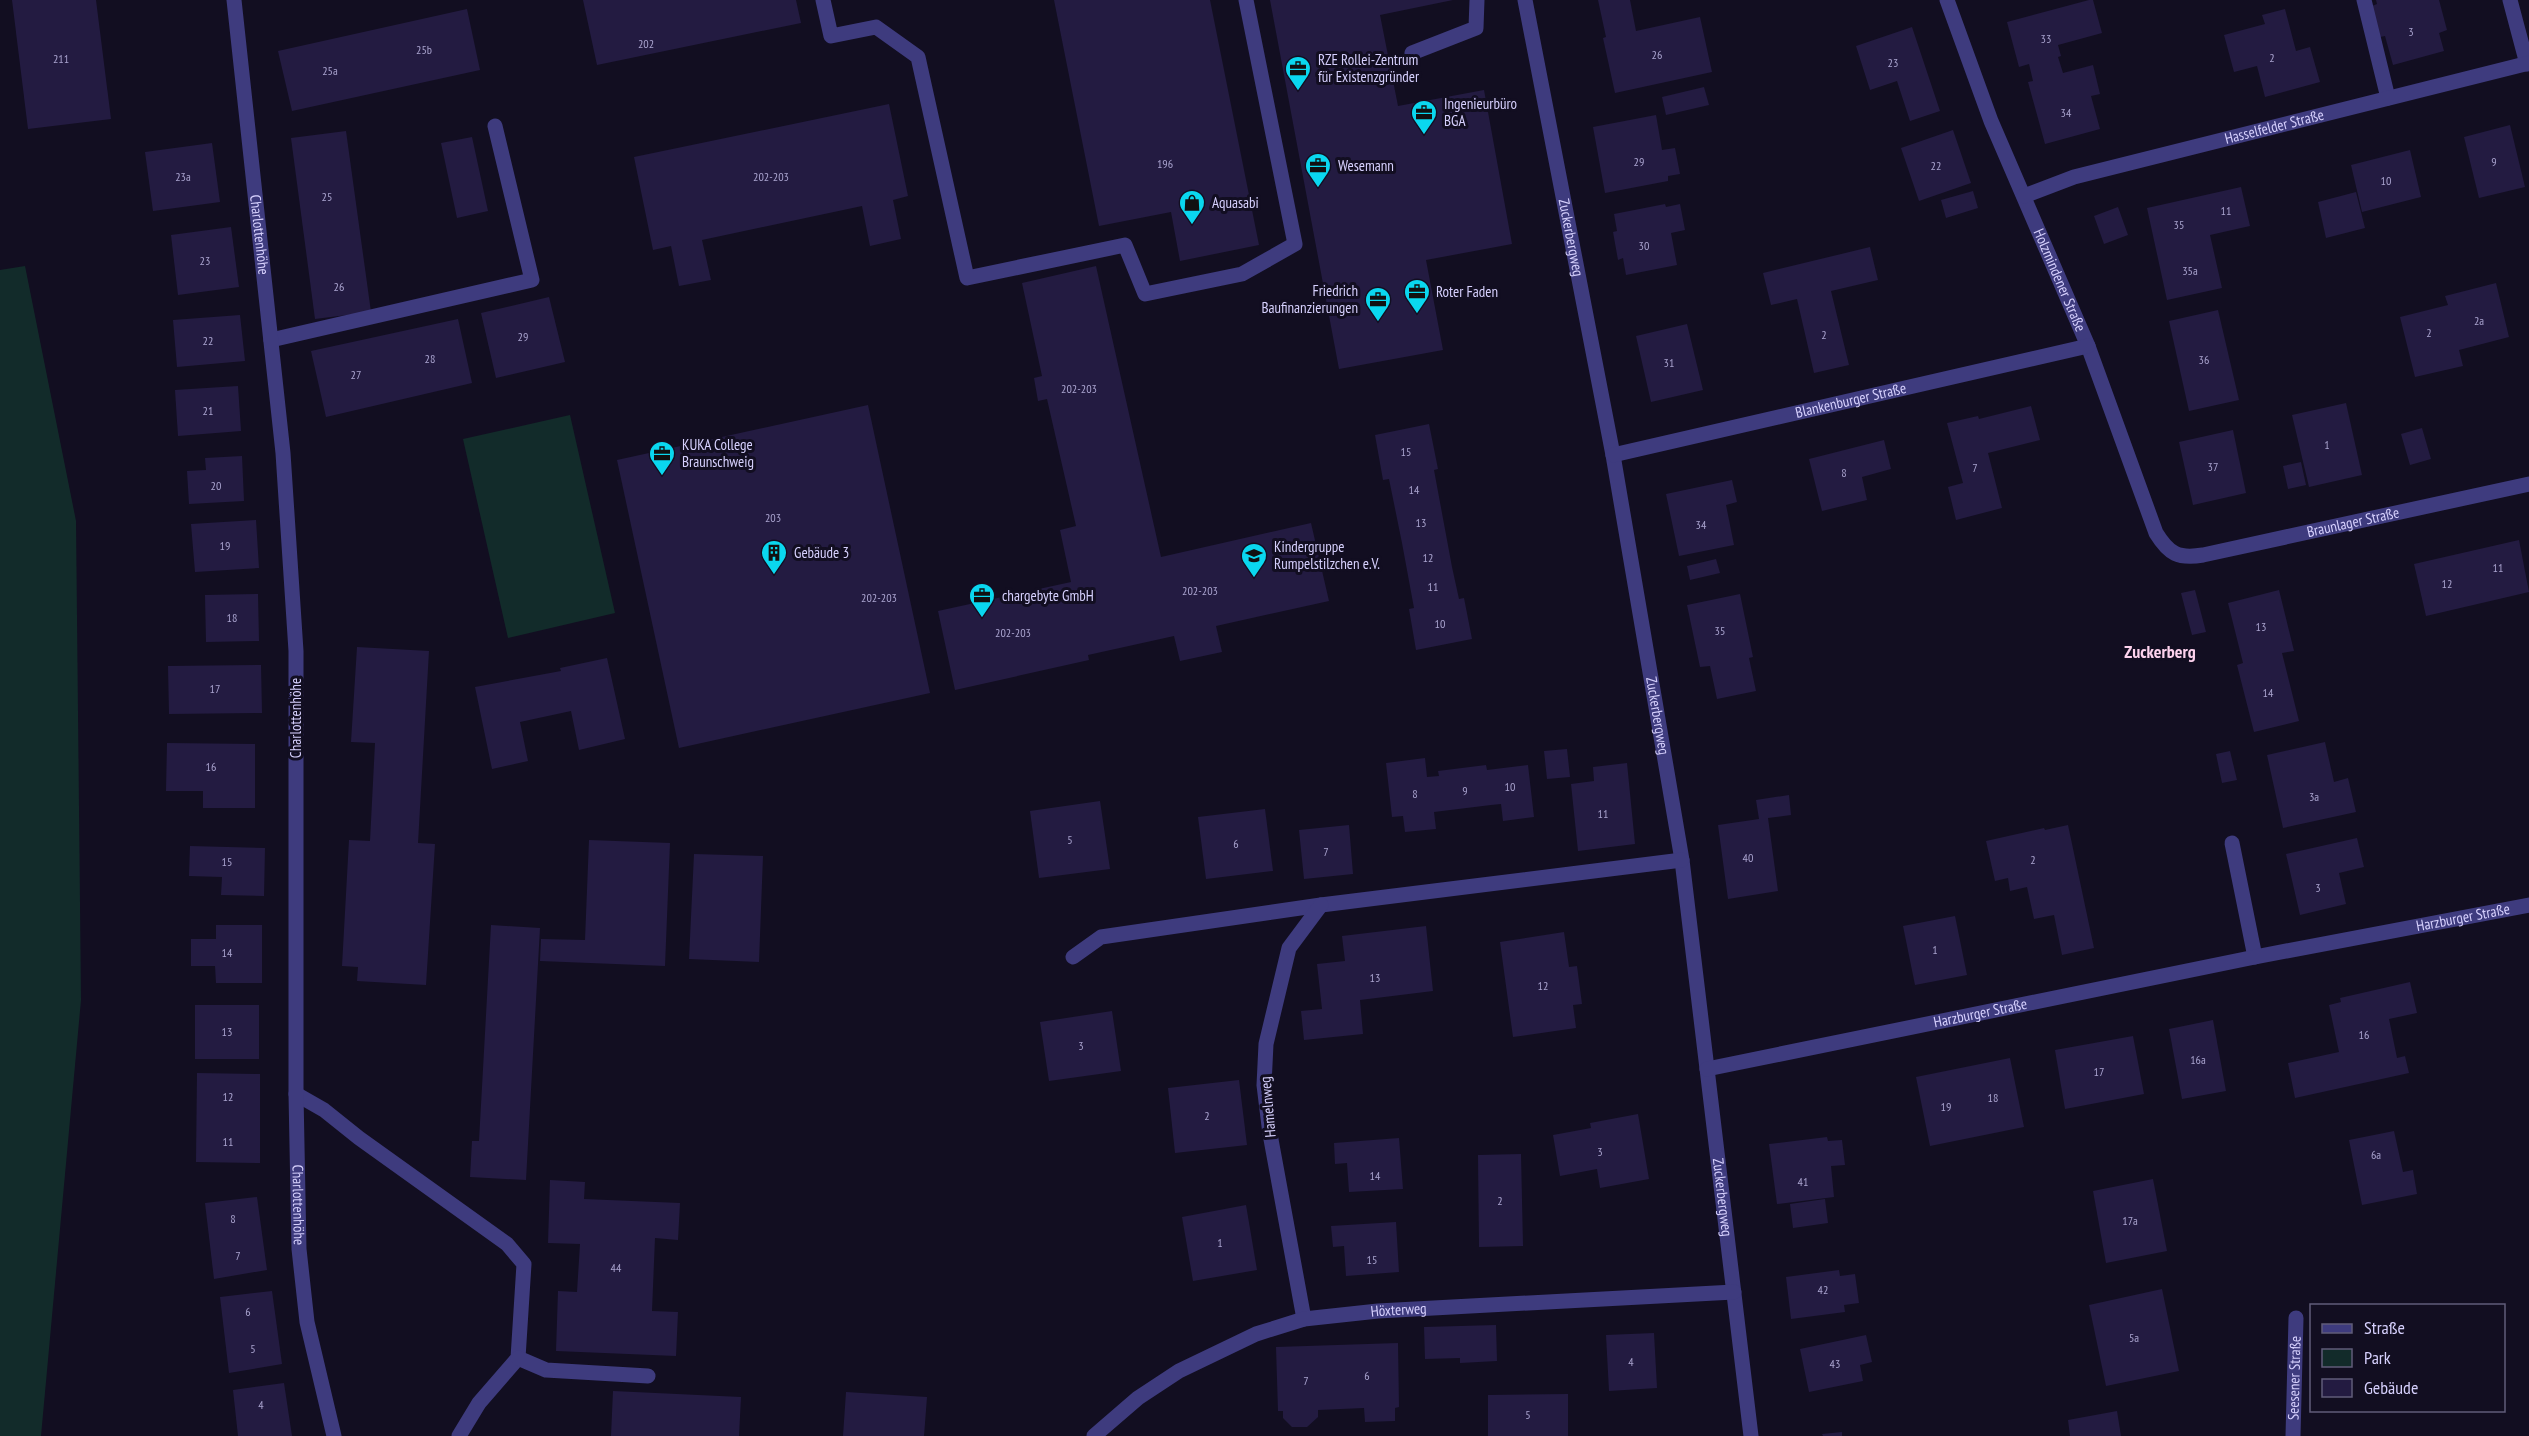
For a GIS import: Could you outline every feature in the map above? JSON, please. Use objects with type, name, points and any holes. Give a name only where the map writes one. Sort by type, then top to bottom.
[{"type":"street","name":"Charlottenhöhe","points":[[234,0],[283,453],[296,651],[296,1094],[299,1249],[307,1322],[334,1436]]},
{"type":"street","points":[[823,0],[831,36],[876,27],[918,57],[967,278],[1125,245],[1145,294],[1242,274],[1295,244],[1246,0]]},
{"type":"street","points":[[1412,53],[1476,28],[1477,0]]},
{"type":"street","name":"Zuckerbergweg","points":[[1525,0],[1613,456],[1682,860],[1751,1436]]},
{"type":"street","name":"Holzmindener Straße","points":[[1947,0],[1991,121],[2088,346],[2156,532],[2164,546],[2176,554]]},
{"type":"street","points":[[2364,0],[2388,98]]},
{"type":"street","name":"Hasselfelder Straße","points":[[2024,196],[2073,177],[2528,64],[2510,0]]},
{"type":"street","points":[[271,340],[532,280],[495,126]]},
{"type":"street","name":"Blankenburger Straße","points":[[1613,456],[2088,346]]},
{"type":"street","name":"Braunlager Straße","points":[[2176,554],[2188,557],[2203,555],[2529,484]]},
{"type":"street","points":[[2232,843],[2255,957]]},
{"type":"street","points":[[1073,957],[1101,937],[1321,905],[1682,860]]},
{"type":"street","name":"Hamelnweg","points":[[1304,1319],[1270,1134],[1264,1085],[1266,1044],[1289,948],[1321,905]]},
{"type":"street","name":"Harzburger Straße","points":[[1707,1069],[2255,957],[2529,905]]},
{"type":"street","points":[[296,1094],[324,1110],[359,1138],[507,1244],[524,1264],[518,1358],[479,1403],[459,1436]]},
{"type":"street","name":"Höxterweg","points":[[1095,1436],[1138,1398],[1179,1371],[1256,1334],[1304,1319],[1378,1311],[1734,1292]]},
{"type":"street","name":"Seesener Straße","points":[[2293,1436],[2296,1318]]},
{"type":"street","points":[[518,1358],[546,1370],[648,1376]]},
{"type":"green space","points":[[25,266],[76,521],[81,1000],[41,1436],[0,1436],[0,270]]},
{"type":"green space","points":[[570,415],[615,613],[508,638],[463,439]]},
{"type":"building","points":[[12,0],[96,0],[111,119],[28,129]]},
{"type":"building","points":[[583,0],[796,0],[801,23],[597,65]]},
{"type":"building","points":[[1054,0],[1210,0],[1259,245],[1180,261],[1171,212],[1099,226]]},
{"type":"building","points":[[1270,0],[1453,0],[1380,15],[1398,106],[1484,90],[1512,244],[1426,260],[1443,350],[1339,369]]},
{"type":"building","points":[[1598,0],[1630,0],[1636,31],[1700,17],[1712,72],[1615,93],[1603,38],[1606,37]]},
{"type":"building","points":[[2093,0],[2102,33],[2058,45],[2061,56],[2058,57],[2063,73],[2093,65],[2100,94],[2091,96],[2100,129],[2045,144],[2028,82],[2033,81],[2029,64],[2019,67],[2007,22]]},
{"type":"building","points":[[2376,0],[2439,0],[2447,30],[2439,33],[2444,51],[2393,65],[2385,36],[2380,37],[2372,6],[2377,4]]},
{"type":"building","points":[[467,9],[480,70],[292,111],[278,51]]},
{"type":"building","points":[[2285,9],[2296,51],[2310,47],[2320,82],[2265,97],[2257,66],[2234,72],[2224,35],[2265,24],[2262,15]]},
{"type":"building","points":[[1912,27],[1940,111],[1910,121],[1897,81],[1870,90],[1856,46]]},
{"type":"building","points":[[1704,87],[1709,105],[1666,115],[1662,97]]},
{"type":"building","points":[[889,104],[908,196],[893,200],[901,239],[870,246],[862,206],[702,240],[711,280],[679,286],[671,246],[653,250],[634,157]]},
{"type":"building","points":[[1656,115],[1662,150],[1675,148],[1680,174],[1668,176],[1668,181],[1605,193],[1593,127]]},
{"type":"building","points":[[2510,125],[2525,187],[2479,198],[2464,137]]},
{"type":"building","points":[[1953,130],[1971,183],[1919,201],[1901,148]]},
{"type":"building","points":[[346,131],[371,312],[315,319],[291,138]]},
{"type":"building","points":[[472,137],[488,211],[457,218],[441,143]]},
{"type":"building","points":[[212,143],[220,202],[153,211],[145,152]]},
{"type":"building","points":[[2410,150],[2421,197],[2362,212],[2351,165]]},
{"type":"building","points":[[2241,187],[2250,226],[2210,235],[2222,288],[2167,300],[2147,208]]},
{"type":"building","points":[[1973,191],[1978,208],[1946,218],[1941,200]]},
{"type":"building","points":[[2356,192],[2365,228],[2326,238],[2318,202]]},
{"type":"building","points":[[1665,204],[1666,207],[1680,204],[1685,230],[1671,233],[1677,265],[1626,275],[1623,258],[1618,260],[1613,232],[1617,231],[1614,214]]},
{"type":"building","points":[[2118,207],[2128,235],[2104,244],[2094,216]]},
{"type":"building","points":[[231,227],[239,287],[178,295],[171,235]]},
{"type":"building","points":[[1870,247],[1878,280],[1831,291],[1849,365],[1814,373],[1797,299],[1771,305],[1763,273]]},
{"type":"building","points":[[1096,266],[1161,557],[1311,523],[1329,601],[1216,626],[1222,652],[1180,661],[1174,636],[1088,655],[1089,660],[955,690],[938,611],[1071,582],[1060,530],[1076,526],[1047,399],[1038,401],[1034,378],[1042,376],[1022,283]]},
{"type":"building","points":[[2496,283],[2509,337],[2459,350],[2463,366],[2415,377],[2400,317],[2448,305],[2445,296]]},
{"type":"building","points":[[549,297],[565,362],[496,378],[481,313]]},
{"type":"building","points":[[2218,310],[2239,400],[2189,411],[2169,321]]},
{"type":"building","points":[[240,315],[245,361],[177,367],[173,320]]},
{"type":"building","points":[[458,319],[472,383],[326,417],[311,351]]},
{"type":"building","points":[[1687,324],[1703,390],[1651,402],[1636,336]]},
{"type":"building","points":[[238,386],[241,431],[178,436],[175,390]]},
{"type":"building","points":[[2346,403],[2362,475],[2309,487],[2292,415]]},
{"type":"building","name":"Gebäude 3","points":[[868,405],[930,693],[679,748],[617,460]]},
{"type":"building","points":[[2031,406],[2040,440],[1988,453],[2002,508],[1956,520],[1948,487],[1963,483],[1947,423],[1978,416],[1979,419]]},
{"type":"building","points":[[1429,424],[1438,469],[1434,470],[1452,567],[1459,599],[1464,598],[1472,639],[1416,650],[1409,609],[1414,608],[1402,543],[1389,479],[1383,480],[1375,435]]},
{"type":"building","points":[[2422,428],[2431,459],[2410,465],[2401,434]]},
{"type":"building","points":[[2233,430],[2246,493],[2193,505],[2179,442]]},
{"type":"building","points":[[1884,440],[1891,469],[1862,477],[1867,500],[1822,511],[1809,459]]},
{"type":"building","points":[[242,456],[244,501],[189,504],[187,471],[206,470],[205,458]]},
{"type":"building","points":[[2301,462],[2306,485],[2288,489],[2283,466]]},
{"type":"building","points":[[1732,480],[1737,502],[1726,505],[1734,545],[1679,556],[1666,494]]},
{"type":"building","points":[[256,520],[259,568],[195,572],[191,524]]},
{"type":"building","points":[[2519,540],[2529,592],[2426,616],[2414,564]]},
{"type":"building","points":[[1716,559],[1720,573],[1690,580],[1687,566]]},
{"type":"building","points":[[2195,590],[2206,632],[2192,635],[2181,593]]},
{"type":"building","points":[[2279,590],[2294,651],[2282,653],[2299,721],[2254,732],[2237,665],[2243,663],[2228,603]]},
{"type":"building","points":[[258,594],[259,641],[206,642],[205,595]]},
{"type":"building","points":[[1740,594],[1753,657],[1749,658],[1756,691],[1717,699],[1710,666],[1700,667],[1687,605]]},
{"type":"building","points":[[357,647],[429,651],[418,843],[435,844],[426,985],[357,981],[358,967],[342,966],[349,840],[370,841],[375,743],[351,742]]},
{"type":"building","points":[[607,658],[625,739],[579,750],[571,711],[520,722],[528,761],[492,769],[475,687],[561,671],[560,668]]},
{"type":"building","points":[[261,665],[262,713],[169,714],[168,666]]},
{"type":"building","points":[[2325,742],[2334,782],[2348,778],[2356,812],[2283,828],[2267,755]]},
{"type":"building","points":[[167,743],[255,744],[255,808],[203,808],[203,791],[166,791]]},
{"type":"building","points":[[1567,749],[1570,777],[1547,779],[1544,751]]},
{"type":"building","points":[[2230,751],[2237,780],[2222,783],[2216,754]]},
{"type":"building","points":[[1425,758],[1427,777],[1439,776],[1438,771],[1486,765],[1487,770],[1528,765],[1534,817],[1503,821],[1501,804],[1491,805],[1434,812],[1436,829],[1405,832],[1403,816],[1392,817],[1386,763]]},
{"type":"building","points":[[1627,763],[1635,844],[1578,851],[1571,784],[1594,781],[1593,767]]},
{"type":"building","points":[[1789,795],[1791,815],[1768,818],[1778,891],[1728,899],[1718,825],[1759,819],[1756,800]]},
{"type":"building","points":[[1100,801],[1110,869],[1039,878],[1030,811]]},
{"type":"building","points":[[1265,809],[1273,871],[1206,879],[1198,817]]},
{"type":"building","points":[[1349,825],[1353,874],[1304,879],[1299,830]]},
{"type":"building","points":[[2068,825],[2094,948],[2062,955],[2054,915],[2034,919],[2027,887],[2010,891],[2008,878],[1995,881],[1986,841]]},
{"type":"building","points":[[2357,838],[2364,867],[2339,873],[2346,904],[2300,915],[2286,854]]},
{"type":"building","points":[[589,840],[670,843],[665,966],[540,961],[541,939],[585,940]]},
{"type":"building","points":[[190,846],[265,848],[264,896],[221,895],[222,877],[189,876]]},
{"type":"building","points":[[694,854],[763,856],[759,962],[689,959]]},
{"type":"building","points":[[1955,916],[1967,975],[1915,985],[1903,926]]},
{"type":"building","points":[[216,925],[262,925],[262,983],[216,983],[215,966],[191,966],[191,939],[216,939]]},
{"type":"building","points":[[491,925],[540,928],[526,1180],[470,1177],[472,1141],[479,1141]]},
{"type":"building","points":[[1426,926],[1433,991],[1360,1000],[1363,1034],[1304,1040],[1301,1011],[1322,1009],[1317,964],[1345,961],[1342,936]]},
{"type":"building","points":[[1564,932],[1569,967],[1577,966],[1582,1004],[1573,1005],[1576,1028],[1513,1037],[1500,942]]},
{"type":"building","points":[[2410,982],[2417,1013],[2389,1019],[2397,1058],[2405,1056],[2409,1073],[2295,1098],[2288,1063],[2339,1052],[2329,1005],[2341,1002],[2340,998]]},
{"type":"building","points":[[195,1005],[259,1005],[259,1059],[195,1059]]},
{"type":"building","points":[[1112,1011],[1121,1071],[1049,1081],[1040,1022]]},
{"type":"building","points":[[2213,1020],[2226,1091],[2182,1099],[2169,1029]]},
{"type":"building","points":[[2133,1036],[2144,1094],[2065,1109],[2055,1050]]},
{"type":"building","points":[[2010,1058],[2024,1127],[1930,1146],[1916,1077]]},
{"type":"building","points":[[197,1073],[260,1074],[260,1163],[196,1162]]},
{"type":"building","points":[[1239,1080],[1247,1145],[1175,1153],[1168,1088]]},
{"type":"building","points":[[1638,1114],[1649,1179],[1600,1188],[1597,1169],[1560,1176],[1553,1135],[1591,1128],[1590,1123]]},
{"type":"building","points":[[2394,1131],[2403,1172],[2413,1170],[2417,1194],[2362,1205],[2349,1140]]},
{"type":"building","points":[[1827,1137],[1828,1141],[1842,1140],[1845,1165],[1831,1166],[1834,1197],[1777,1204],[1769,1144]]},
{"type":"building","points":[[1399,1138],[1403,1189],[1349,1192],[1347,1163],[1335,1164],[1334,1143]]},
{"type":"building","points":[[1521,1154],[1523,1246],[1479,1247],[1478,1155]]},
{"type":"building","points":[[2153,1179],[2167,1251],[2106,1263],[2093,1191]]},
{"type":"building","points":[[550,1180],[585,1182],[584,1199],[680,1203],[678,1240],[655,1238],[652,1311],[678,1312],[676,1356],[556,1351],[558,1291],[577,1292],[580,1244],[548,1243]]},
{"type":"building","points":[[257,1197],[267,1270],[214,1279],[205,1203]]},
{"type":"building","points":[[1825,1199],[1828,1223],[1793,1228],[1790,1204]]},
{"type":"building","points":[[1246,1205],[1257,1270],[1193,1281],[1182,1217]]},
{"type":"building","points":[[1396,1222],[1399,1272],[1346,1276],[1344,1246],[1333,1247],[1331,1226]]},
{"type":"building","points":[[1839,1270],[1840,1276],[1855,1274],[1859,1303],[1844,1305],[1845,1312],[1791,1319],[1786,1277]]},
{"type":"building","points":[[2162,1289],[2179,1371],[2106,1386],[2089,1305]]},
{"type":"building","points":[[272,1291],[282,1364],[229,1373],[220,1297]]},
{"type":"building","points":[[1496,1325],[1497,1361],[1460,1363],[1460,1358],[1425,1359],[1424,1327]]},
{"type":"building","points":[[1654,1333],[1657,1388],[1609,1391],[1606,1335]]},
{"type":"building","points":[[1866,1335],[1872,1362],[1860,1365],[1863,1381],[1809,1392],[1800,1349]]},
{"type":"building","points":[[1398,1343],[1399,1407],[1395,1408],[1395,1421],[1365,1422],[1364,1408],[1318,1410],[1318,1417],[1307,1427],[1292,1427],[1283,1418],[1283,1411],[1278,1411],[1276,1347]]},
{"type":"building","points":[[284,1383],[292,1436],[238,1436],[233,1390]]},
{"type":"building","points":[[613,1391],[741,1397],[739,1436],[611,1436]]},
{"type":"building","points":[[846,1392],[927,1397],[924,1436],[843,1436]]},
{"type":"building","points":[[1568,1394],[1568,1436],[1488,1436],[1488,1395]]},
{"type":"building","points":[[2117,1411],[2121,1436],[2070,1436],[2068,1420]]},
{"type":"building","points":[[1842,1432],[1842,1436],[1823,1436],[1822,1434]]},
{"type":"place","name":"RZE Rollei-Zentrum für Existenzgründer","points":[[1298,92]]},
{"type":"place","name":"Ingenieurbüro BGA","points":[[1424,136]]},
{"type":"place","name":"Wesemann","points":[[1318,189]]},
{"type":"place","name":"Aquasabi","points":[[1192,226]]},
{"type":"place","name":"Roter Faden","points":[[1417,315]]},
{"type":"place","name":"Friedrich Baufinanzierungen","points":[[1378,323]]},
{"type":"place","name":"KUKA College Braunschweig","points":[[662,477]]},
{"type":"place","name":"Gebäude 3","points":[[774,576]]},
{"type":"place","name":"Kindergruppe Rumpelstilzchen e.V.","points":[[1254,579]]},
{"type":"place","name":"chargebyte GmbH","points":[[982,619]]},
{"type":"district","name":"Zuckerberg","points":[[2160,652]]}]
